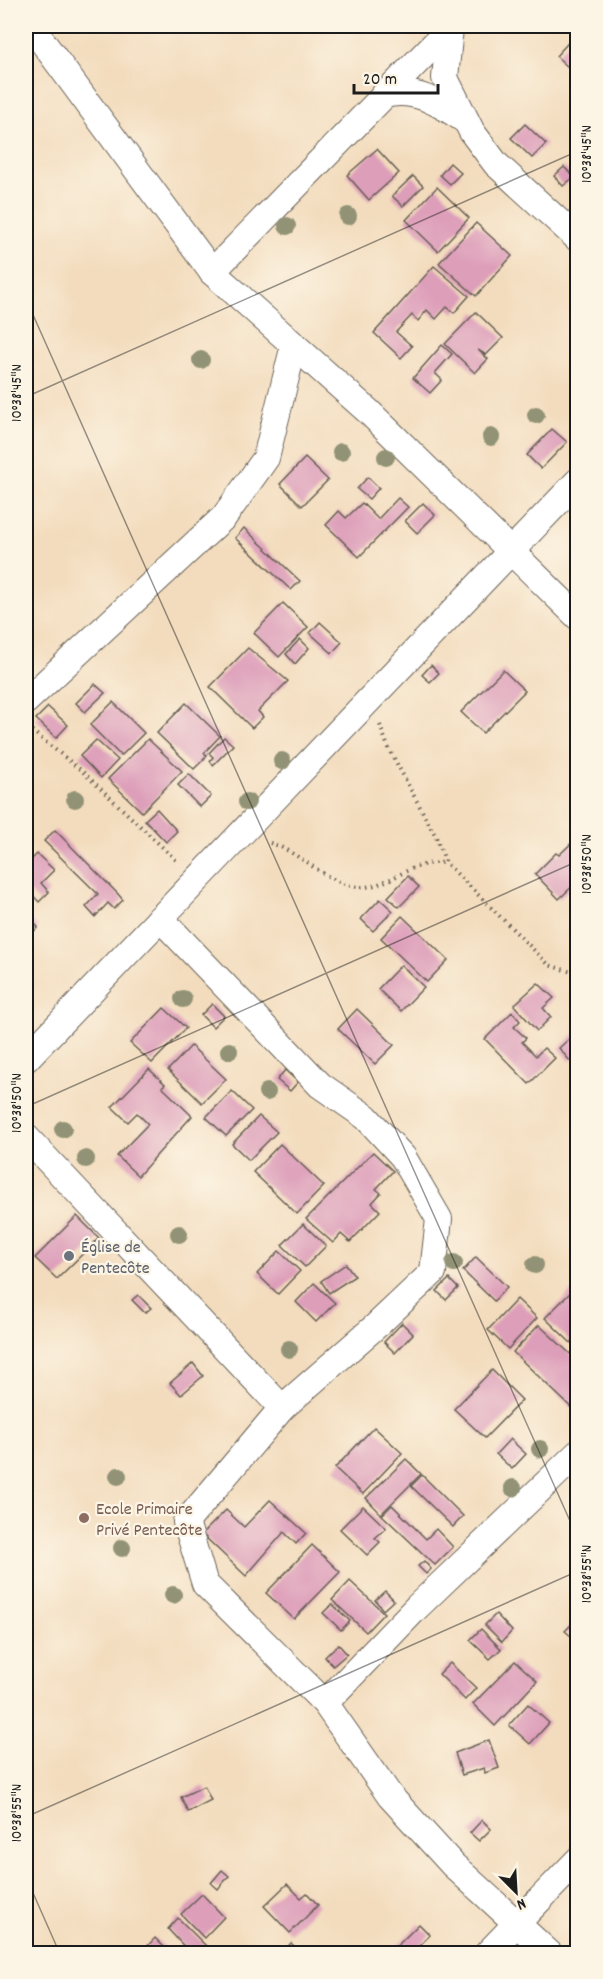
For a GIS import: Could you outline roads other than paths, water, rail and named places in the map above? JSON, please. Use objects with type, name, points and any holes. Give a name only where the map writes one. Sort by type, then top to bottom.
[{"type":"street","points":[[31,26],[212,272],[369,412],[509,552],[578,617]]},
{"type":"street","points":[[212,272],[451,27]]},
{"type":"street","points":[[451,27],[445,78],[467,122],[496,164],[578,239]]},
{"type":"street","points":[[384,95],[400,91],[433,100],[467,122]]},
{"type":"street","points":[[26,701],[224,517],[266,458],[294,345]]},
{"type":"street","points":[[26,1059],[578,481]]},
{"type":"street","points":[[160,918],[320,1085],[366,1117],[403,1157],[439,1219],[433,1272],[377,1325],[282,1408],[186,1522],[206,1584],[325,1703],[390,1796],[453,1865],[550,1953]]},
{"type":"street","points":[[26,1137],[282,1408]]},
{"type":"street","points":[[325,1703],[417,1607],[578,1453]]},
{"type":"street","points":[[487,1953],[578,1860]]},
{"type":"place","name":"Église de Pentecôte","points":[[69,1256]]},
{"type":"place","name":"Ecole Primaire Privé Pentecôte","points":[[84,1518]]}]
